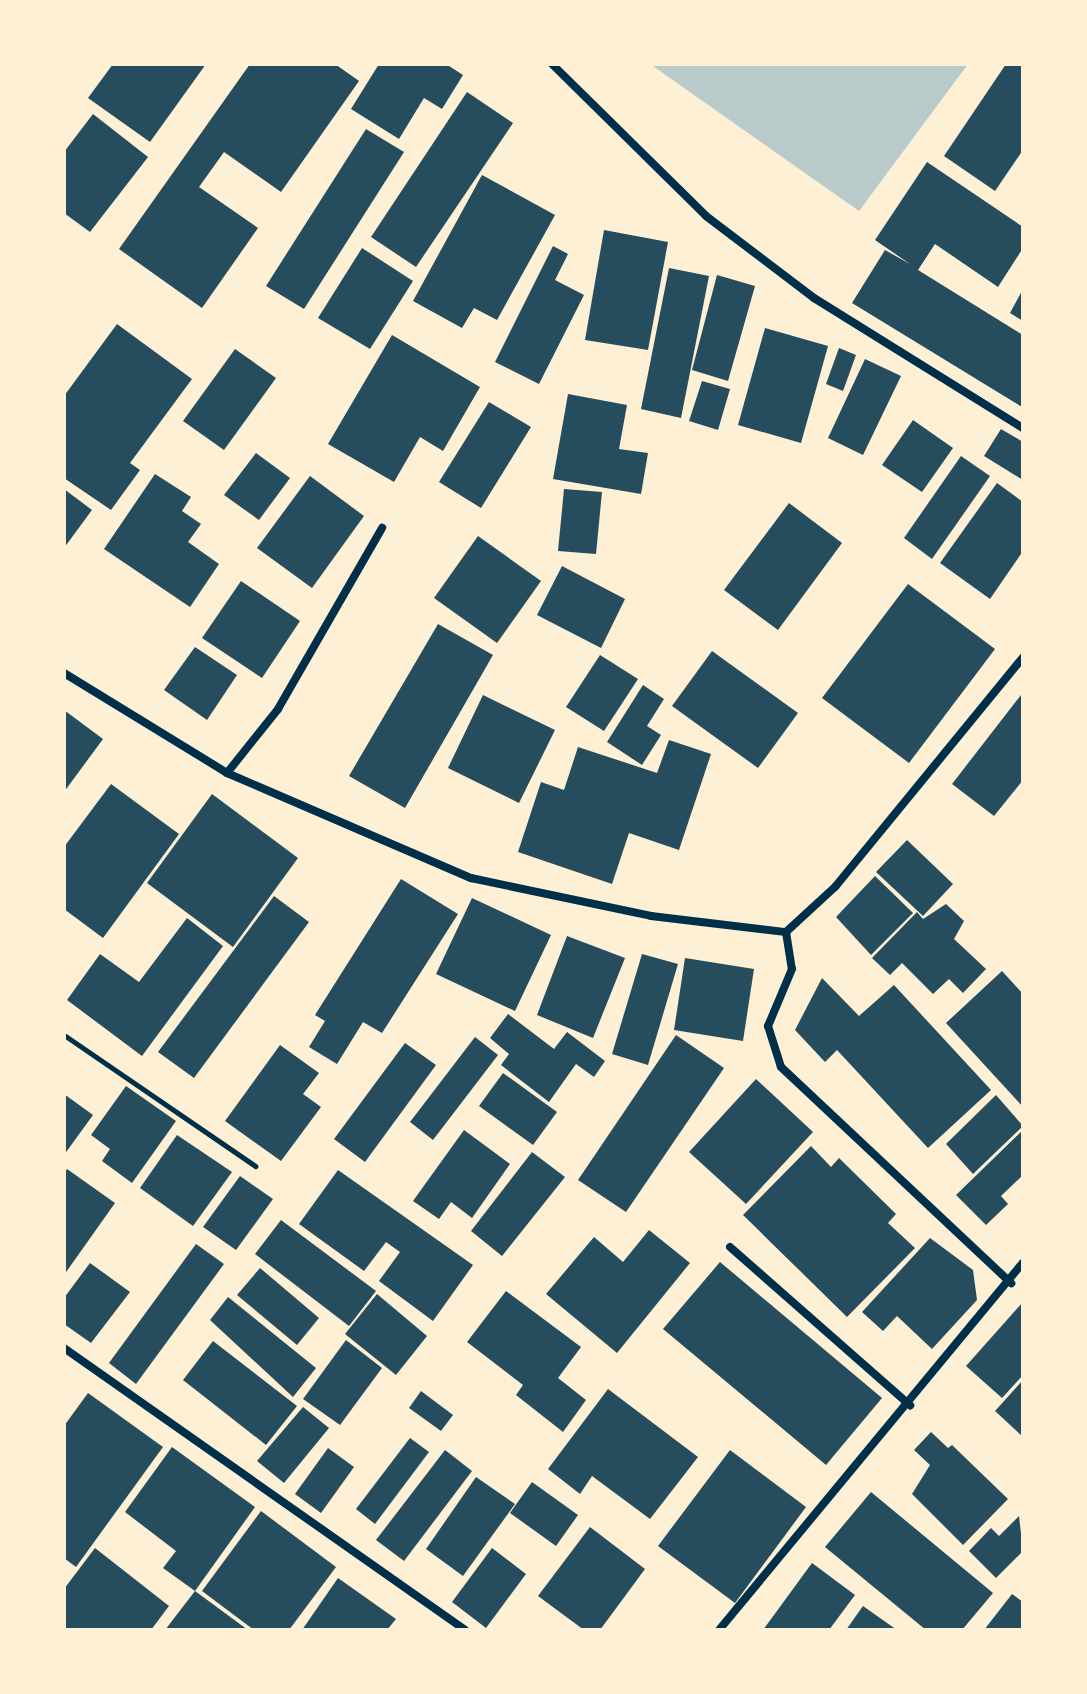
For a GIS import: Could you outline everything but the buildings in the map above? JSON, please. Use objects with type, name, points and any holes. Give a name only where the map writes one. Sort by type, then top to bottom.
[{"type":"street","points":[[552,64],[573,79],[706,216],[814,298],[1023,428]]},
{"type":"street","points":[[227,773],[278,709],[382,528]]},
{"type":"street","points":[[64,673],[227,773],[471,878],[651,916],[786,932],[835,887],[1023,657]]},
{"type":"street","points":[[786,932],[792,969],[768,1026],[781,1067],[1011,1283]]},
{"type":"street","points":[[730,1247],[910,1405]]},
{"type":"street","points":[[719,1630],[910,1405],[1011,1283],[1023,1263]]},
{"type":"street","points":[[64,1348],[465,1630]]},
{"type":"path","points":[[64,1035],[255,1166]]},
{"type":"shaded area","points":[[650,64],[968,64],[859,211]]}]
